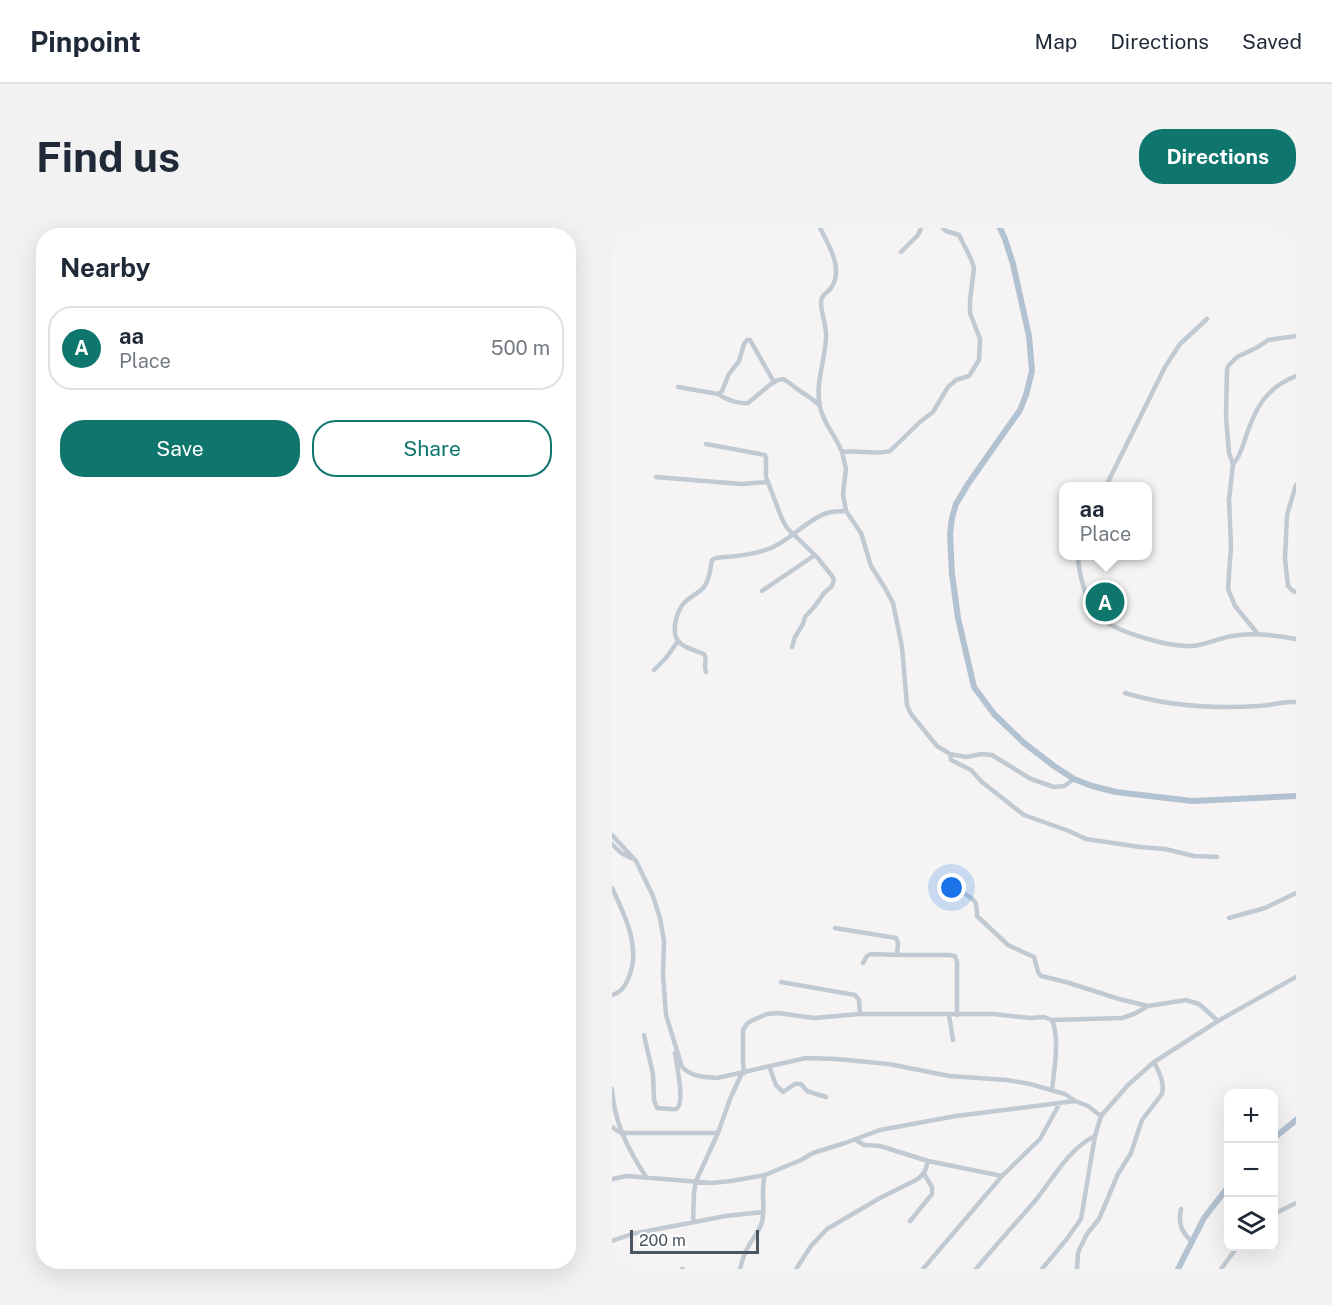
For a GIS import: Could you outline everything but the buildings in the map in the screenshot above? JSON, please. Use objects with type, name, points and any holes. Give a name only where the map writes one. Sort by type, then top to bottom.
[{"type":"main road","points":[[1000,228],[1013,264],[1029,336],[1032,371],[1020,410],[968,484],[956,504],[950,526],[952,574],[958,618],[974,687],[994,714],[1016,735],[1054,766],[1074,779],[1092,786],[1116,792],[1192,801],[1296,796]]},
{"type":"main road","points":[[1278,1135],[1296,1120]]},
{"type":"main road","points":[[1178,1269],[1204,1218],[1224,1191]]},
{"type":"main road","points":[[1183,1269],[1185,1255]]},
{"type":"street","points":[[820,228],[831,250],[837,276],[821,301],[826,337],[819,376],[819,405],[842,452],[846,469],[843,494],[846,511],[863,537],[871,566],[893,603],[902,647],[908,710],[937,746],[950,754],[966,757],[992,755],[1030,779],[1054,787],[1064,786],[1074,779]]},
{"type":"street","points":[[901,252],[918,235],[921,228]]},
{"type":"street","points":[[842,452],[886,453],[890,451],[933,412],[946,389],[955,381],[969,376],[979,360],[980,339],[970,313],[974,268],[959,235],[943,228]]},
{"type":"street","points":[[1108,482],[1165,367],[1180,344],[1207,319]]},
{"type":"street","points":[[1258,634],[1234,606],[1228,589],[1231,546],[1229,500],[1233,464],[1229,453],[1226,417],[1226,374],[1229,365],[1237,357],[1268,340],[1296,336]]},
{"type":"street","points":[[717,394],[723,391],[729,374],[739,362],[747,340],[750,340],[774,382]]},
{"type":"street","points":[[1233,464],[1240,454],[1250,423],[1260,403],[1273,389],[1296,376]]},
{"type":"street","points":[[678,387],[717,394],[730,400],[748,403],[774,382],[783,379],[819,405]]},
{"type":"street","points":[[706,444],[764,454],[767,482],[787,528],[815,555],[832,576],[831,587],[804,617],[792,647]]},
{"type":"street","points":[[657,477],[741,484],[767,482]]},
{"type":"street","points":[[1296,485],[1287,515],[1285,559],[1288,586],[1296,592]]},
{"type":"street","points":[[706,672],[704,654],[678,641],[675,629],[680,608],[685,601],[705,586],[711,572],[712,560],[770,548],[820,516],[830,512],[846,511]]},
{"type":"street","points":[[762,591],[815,555]]},
{"type":"street","points":[[1078,560],[1080,575],[1094,611],[1124,632],[1191,646],[1230,636],[1249,634],[1296,639]]},
{"type":"street","points":[[654,670],[678,641]]},
{"type":"street","points":[[1125,693],[1160,701],[1213,708],[1296,702]]},
{"type":"street","points":[[950,754],[951,760],[971,770],[1020,812],[1083,838],[1165,849],[1191,856],[1217,857]]},
{"type":"street","points":[[612,835],[633,859],[653,896],[664,941],[663,975],[666,1015],[682,1067],[688,1073],[717,1078],[806,1058],[889,1064],[949,1076],[1030,1084],[1065,1094],[1101,1116]]},
{"type":"street","points":[[612,844],[621,853],[633,859]]},
{"type":"street","points":[[612,888],[632,941],[633,959],[631,973],[626,984],[618,993],[612,994]]},
{"type":"street","points":[[959,890],[975,900],[977,916],[991,930],[1008,945],[1034,957],[1039,975],[1148,1006]]},
{"type":"street","points":[[1229,918],[1265,908],[1296,893]]},
{"type":"street","points":[[835,928],[896,938],[898,941],[897,955]]},
{"type":"street","points":[[862,963],[871,954],[955,956],[957,1015]]},
{"type":"street","points":[[1042,1269],[1081,1219],[1095,1136],[1101,1116],[1128,1085],[1154,1062],[1218,1020],[1296,978]]},
{"type":"street","points":[[782,982],[855,995],[859,1000],[860,1014]]},
{"type":"street","points":[[693,1222],[696,1181],[743,1073],[742,1034],[744,1027],[751,1021],[771,1014],[814,1018],[860,1014],[1003,1015],[1044,1017],[1052,1020],[1122,1018],[1148,1006],[1181,1001],[1199,1004],[1218,1020]]},
{"type":"street","points":[[949,1015],[953,1041]]},
{"type":"street","points":[[1052,1020],[1056,1042],[1052,1090]]},
{"type":"street","points":[[644,1035],[657,1108],[676,1109],[681,1101],[674,1044]]},
{"type":"street","points":[[1077,1269],[1080,1248],[1087,1234],[1099,1219],[1118,1173],[1131,1153],[1142,1120],[1162,1094],[1162,1082],[1154,1062]]},
{"type":"street","points":[[770,1066],[776,1085],[783,1092],[795,1084],[801,1084],[807,1091],[826,1096]]},
{"type":"street","points":[[612,1089],[613,1103],[621,1133],[647,1178]]},
{"type":"street","points":[[612,1179],[627,1176],[712,1183],[731,1181],[765,1175],[813,1153],[880,1130],[947,1117],[1075,1101]]},
{"type":"street","points":[[923,1269],[1002,1176],[1040,1139],[1060,1102]]},
{"type":"street","points":[[612,1127],[621,1133],[718,1132]]},
{"type":"street","points":[[976,1269],[1076,1150],[1095,1136]]},
{"type":"street","points":[[856,1140],[864,1145],[880,1146],[928,1161],[1002,1176]]},
{"type":"street","points":[[796,1269],[811,1246],[827,1228],[916,1180],[924,1174],[928,1161]]},
{"type":"street","points":[[910,1221],[932,1194],[932,1187],[924,1174]]},
{"type":"street","points":[[740,1269],[749,1245],[759,1232],[763,1220],[762,1184],[765,1175]]},
{"type":"street","points":[[1278,1213],[1296,1203]]},
{"type":"street","points":[[1181,1209],[1180,1225],[1191,1241]]},
{"type":"street","points":[[613,1238],[726,1216],[763,1212]]},
{"type":"street","points":[[1221,1269],[1234,1251]]},
{"type":"place","name":"aa","points":[[1105,602]]}]
